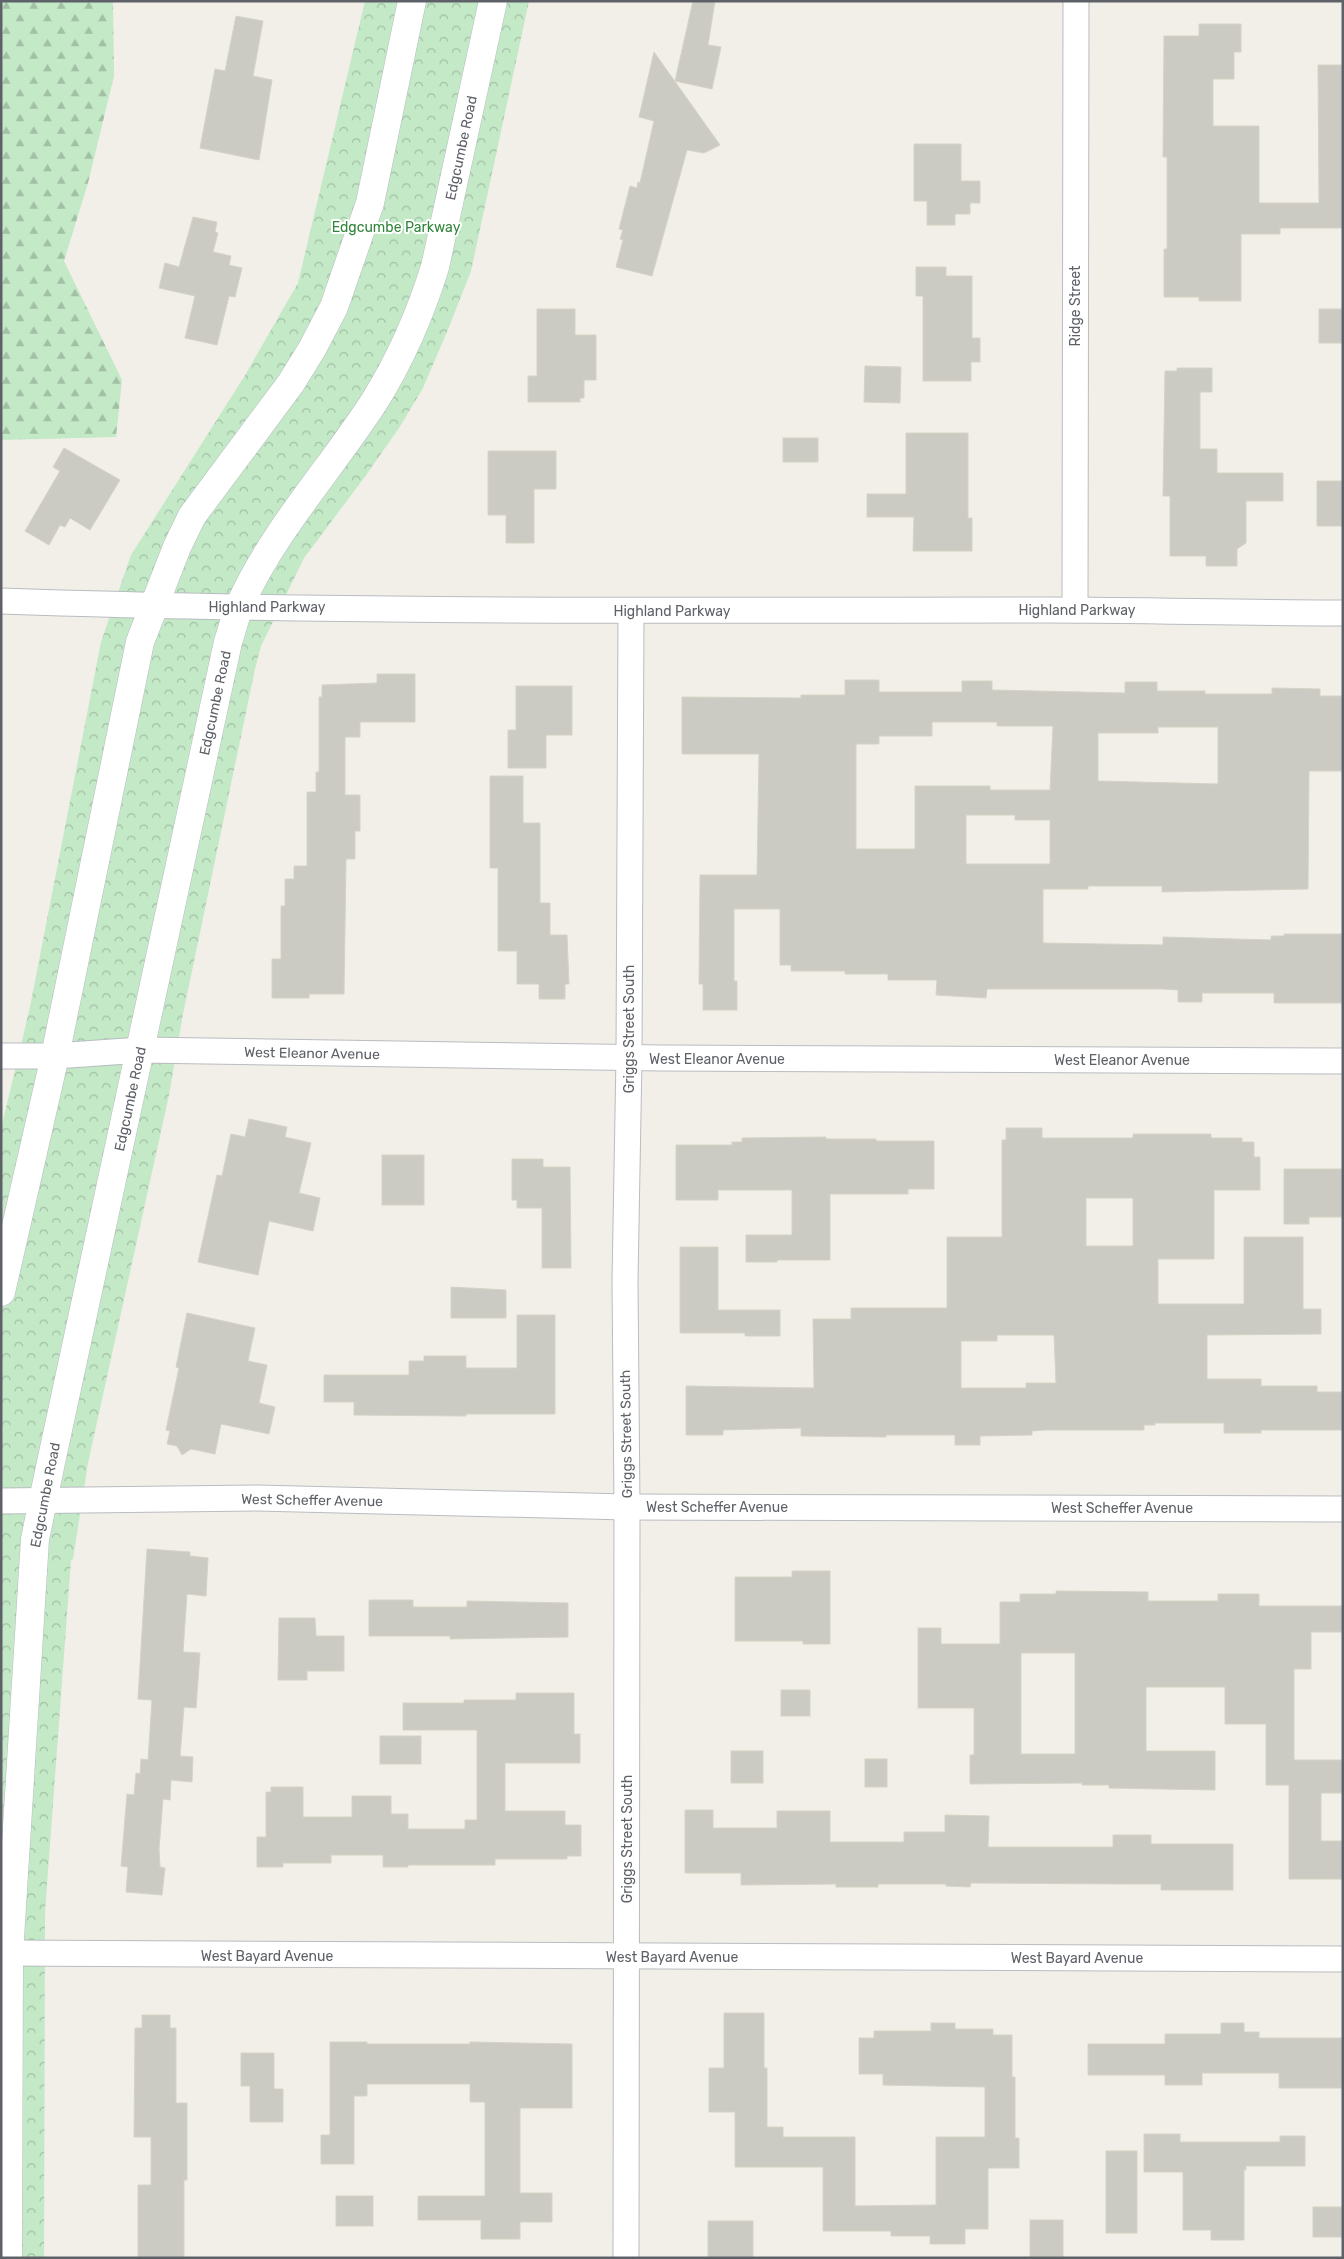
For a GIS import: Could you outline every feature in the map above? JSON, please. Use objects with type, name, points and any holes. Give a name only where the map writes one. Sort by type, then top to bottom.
[{"type":"street","points":[[1,1292],[55,1056],[140,642],[177,546],[192,516],[291,383],[312,350],[334,307],[370,203],[412,1]]},
{"type":"street","name":"Edgcumbe Road","points":[[8,2258],[5,1954],[35,1539],[42,1502],[228,642],[240,606],[275,543],[374,402],[405,348],[422,307],[436,267],[493,1]]},
{"type":"street","name":"Ridge Street","points":[[1075,610],[1076,1]]},
{"type":"street","name":"Highland Parkway","points":[[1,601],[153,606],[631,611],[1075,610],[1343,613]]},
{"type":"street","name":"Griggs Street South","points":[[626,2258],[627,1507],[625,1281],[629,1058],[631,611]]},
{"type":"street","name":"West Eleanor Avenue","points":[[1,1056],[55,1056],[141,1050],[629,1058],[1343,1061]]},
{"type":"street","name":"West Scheffer Avenue","points":[[1,1501],[257,1498],[627,1507],[1343,1509]]},
{"type":"street","name":"West Bayard Avenue","points":[[5,1954],[1343,1959]]},
{"type":"green space","points":[[1,1],[113,1],[114,76],[88,183],[64,261],[122,380],[116,437],[1,440]]},
{"type":"green space","name":"Edgcumbe Parkway","points":[[365,1],[529,1],[471,271],[449,327],[423,388],[399,428],[304,558],[261,646],[255,669],[183,1014],[169,1095],[88,1463],[73,1559],[71,1560],[45,1912],[44,2258],[1,2258],[1,1129],[30,1007],[101,642],[131,555],[244,377],[298,283]]},
{"type":"building","points":[[693,1],[715,1],[708,45],[721,47],[712,89],[675,81]]},
{"type":"building","points":[[236,16],[263,21],[253,76],[272,80],[259,160],[200,148],[215,69],[225,71]]},
{"type":"building","points":[[1199,24],[1241,24],[1241,52],[1234,52],[1234,79],[1213,79],[1213,126],[1259,126],[1259,203],[1319,203],[1318,65],[1343,65],[1343,228],[1280,228],[1280,234],[1241,234],[1241,301],[1199,301],[1199,297],[1164,297],[1164,249],[1167,249],[1167,157],[1163,157],[1164,36],[1199,36]]},
{"type":"building","points":[[654,52],[720,145],[704,153],[687,150],[652,276],[616,267],[623,240],[620,239],[623,230],[619,229],[630,186],[637,188],[638,182],[640,183],[654,121],[639,117]]},
{"type":"building","points":[[914,144],[961,144],[961,181],[980,181],[980,203],[970,203],[970,214],[955,214],[955,225],[927,225],[927,201],[914,201]]},
{"type":"building","points":[[193,217],[217,222],[215,232],[218,233],[213,252],[231,256],[229,265],[242,268],[235,297],[229,296],[217,345],[185,338],[195,296],[159,288],[165,263],[179,267]]},
{"type":"building","points":[[916,267],[946,267],[946,276],[972,276],[972,338],[980,338],[980,362],[971,362],[971,381],[923,381],[923,296],[916,296]]},
{"type":"building","points":[[537,309],[575,309],[575,335],[596,335],[596,380],[584,380],[584,398],[580,398],[580,402],[528,402],[528,376],[537,376]]},
{"type":"building","points":[[1319,309],[1343,309],[1343,343],[1319,343]]},
{"type":"building","points":[[865,366],[901,367],[900,403],[864,402]]},
{"type":"building","points":[[1177,368],[1212,368],[1212,392],[1200,392],[1200,449],[1217,449],[1217,473],[1283,473],[1283,501],[1246,501],[1246,543],[1237,549],[1237,566],[1206,566],[1206,556],[1170,556],[1170,496],[1163,496],[1165,371],[1177,371]]},
{"type":"building","points":[[906,433],[968,433],[968,518],[972,518],[972,551],[913,551],[914,517],[867,517],[867,494],[906,494]]},
{"type":"building","points":[[783,438],[818,438],[818,462],[783,462]]},
{"type":"building","points":[[64,448],[120,480],[90,530],[70,518],[65,527],[60,525],[49,545],[25,531],[60,471],[53,467]]},
{"type":"building","points":[[488,451],[556,451],[556,489],[534,489],[534,543],[506,543],[506,515],[488,515]]},
{"type":"building","points":[[1317,481],[1343,481],[1342,526],[1317,526]]},
{"type":"building","points":[[377,674],[415,674],[415,722],[360,722],[360,737],[345,737],[345,795],[360,795],[360,831],[355,831],[355,859],[346,859],[344,994],[309,994],[309,998],[272,998],[272,959],[281,959],[281,906],[285,906],[285,879],[294,879],[294,866],[307,866],[307,792],[316,792],[316,772],[319,772],[319,697],[322,697],[322,685],[377,683]]},
{"type":"building","points":[[845,680],[879,680],[879,692],[962,692],[962,681],[992,681],[992,690],[1125,693],[1125,682],[1157,682],[1157,691],[1205,691],[1205,694],[1272,694],[1272,688],[1320,689],[1320,696],[1343,696],[1343,771],[1309,771],[1308,889],[1162,892],[1162,886],[1088,886],[1088,889],[1043,889],[1043,943],[1163,945],[1163,937],[1271,940],[1271,936],[1284,936],[1284,934],[1343,934],[1343,1003],[1274,1003],[1274,993],[1202,993],[1202,1002],[1178,1002],[1178,990],[1163,989],[987,989],[986,998],[936,995],[937,980],[888,980],[888,974],[845,974],[845,971],[791,971],[791,965],[780,965],[780,909],[734,909],[734,981],[737,981],[737,1010],[703,1010],[703,984],[699,984],[700,875],[757,875],[759,754],[682,754],[682,697],[801,698],[801,695],[845,695]],"holes":[[[932,722],[997,722],[997,726],[1053,726],[1050,790],[990,790],[990,786],[915,786],[915,849],[856,849],[856,744],[879,744],[879,736],[932,736]],[[1158,727],[1218,727],[1218,784],[1098,781],[1098,733],[1158,733]],[[966,815],[1015,815],[1015,820],[1050,820],[1050,864],[966,864]]]},
{"type":"building","points":[[516,686],[572,686],[572,735],[546,735],[546,768],[508,768],[508,730],[516,730]]},
{"type":"building","points":[[490,776],[523,776],[523,823],[540,823],[540,903],[550,903],[550,935],[567,935],[569,984],[565,984],[565,999],[539,999],[539,984],[517,984],[517,951],[498,951],[498,868],[490,868]]},
{"type":"building","points":[[249,1119],[287,1127],[285,1137],[311,1143],[299,1193],[320,1198],[313,1231],[269,1221],[258,1275],[198,1262],[217,1175],[222,1176],[231,1134],[245,1137]]},
{"type":"building","points":[[1006,1128],[1042,1128],[1042,1138],[1133,1138],[1133,1134],[1211,1134],[1211,1138],[1242,1138],[1242,1142],[1254,1142],[1254,1157],[1260,1157],[1260,1190],[1214,1190],[1214,1259],[1158,1259],[1158,1304],[1244,1304],[1244,1237],[1303,1237],[1303,1309],[1321,1309],[1321,1334],[1207,1335],[1207,1379],[1261,1379],[1261,1386],[1317,1386],[1317,1392],[1343,1392],[1343,1430],[1261,1430],[1261,1433],[1224,1433],[1224,1423],[1155,1423],[1155,1425],[1144,1425],[1144,1430],[1045,1430],[1032,1431],[1032,1435],[980,1436],[980,1445],[955,1445],[955,1435],[886,1435],[886,1437],[801,1436],[801,1428],[723,1430],[723,1435],[686,1435],[686,1386],[814,1388],[813,1319],[851,1319],[851,1308],[947,1308],[947,1237],[1002,1237],[1002,1140],[1006,1140]],"holes":[[[1086,1198],[1133,1198],[1133,1246],[1086,1246]],[[997,1335],[1054,1335],[1056,1383],[1026,1383],[1026,1388],[961,1388],[961,1341],[997,1341]]]},
{"type":"building","points":[[826,1137],[826,1139],[876,1139],[876,1141],[934,1141],[934,1189],[908,1189],[908,1194],[830,1194],[830,1260],[746,1262],[746,1235],[792,1235],[792,1190],[718,1190],[718,1200],[676,1200],[676,1145],[732,1145],[732,1142],[742,1142],[742,1138]]},
{"type":"building","points":[[382,1155],[424,1155],[424,1205],[382,1205]]},
{"type":"building","points":[[512,1159],[543,1159],[543,1167],[570,1167],[571,1268],[542,1268],[542,1208],[517,1208],[517,1200],[512,1200]]},
{"type":"building","points":[[1284,1169],[1343,1169],[1343,1217],[1309,1217],[1309,1224],[1284,1224]]},
{"type":"building","points":[[680,1247],[718,1247],[718,1310],[780,1310],[780,1336],[745,1336],[745,1333],[680,1333]]},
{"type":"building","points":[[451,1287],[506,1290],[506,1318],[451,1318]]},
{"type":"building","points":[[187,1313],[255,1328],[248,1361],[267,1365],[259,1403],[275,1407],[269,1434],[221,1424],[215,1454],[191,1449],[182,1455],[177,1446],[167,1444],[170,1431],[166,1430],[179,1368],[176,1367]]},
{"type":"building","points":[[517,1315],[555,1315],[555,1414],[466,1414],[466,1416],[354,1415],[354,1402],[324,1402],[324,1375],[409,1375],[409,1361],[424,1361],[424,1356],[466,1356],[466,1368],[517,1368]]},
{"type":"building","points":[[147,1549],[190,1552],[190,1556],[208,1558],[206,1596],[187,1594],[183,1652],[200,1653],[196,1708],[184,1707],[180,1756],[193,1757],[192,1782],[171,1780],[170,1800],[163,1799],[159,1849],[160,1867],[165,1868],[162,1895],[126,1892],[128,1867],[121,1866],[127,1794],[134,1795],[136,1773],[140,1774],[141,1759],[148,1760],[152,1700],[138,1699]]},
{"type":"building","points":[[792,1571],[830,1571],[830,1644],[803,1644],[803,1641],[735,1641],[735,1577],[792,1577]]},
{"type":"building","points":[[1056,1591],[1148,1592],[1148,1601],[1218,1601],[1218,1594],[1259,1594],[1259,1606],[1343,1606],[1343,1632],[1311,1632],[1311,1669],[1294,1669],[1294,1760],[1343,1760],[1343,1793],[1321,1793],[1321,1841],[1343,1841],[1343,1879],[1289,1879],[1289,1785],[1266,1785],[1266,1724],[1225,1724],[1225,1687],[1146,1687],[1146,1751],[1215,1751],[1215,1790],[1109,1788],[1109,1785],[1082,1785],[1082,1783],[970,1784],[970,1755],[974,1755],[974,1708],[918,1708],[918,1628],[941,1628],[941,1644],[1000,1644],[1000,1602],[1020,1602],[1020,1594],[1056,1594]],"holes":[[[1021,1653],[1075,1653],[1075,1754],[1021,1754]]]},
{"type":"building","points":[[369,1600],[413,1600],[413,1607],[467,1607],[467,1601],[568,1603],[568,1637],[450,1639],[450,1636],[369,1636]]},
{"type":"building","points":[[279,1618],[315,1618],[316,1636],[344,1636],[344,1671],[307,1671],[307,1680],[278,1680]]},
{"type":"building","points":[[781,1690],[810,1690],[810,1716],[781,1716]]},
{"type":"building","points":[[516,1693],[574,1693],[574,1734],[580,1734],[580,1763],[505,1763],[505,1811],[565,1811],[565,1825],[581,1825],[581,1856],[567,1856],[567,1859],[495,1859],[495,1865],[408,1865],[408,1867],[383,1867],[383,1855],[331,1855],[331,1863],[283,1863],[283,1867],[257,1867],[257,1837],[266,1837],[266,1792],[271,1792],[271,1787],[303,1787],[303,1817],[352,1817],[352,1796],[391,1796],[391,1814],[408,1814],[408,1829],[465,1829],[465,1820],[477,1820],[477,1730],[403,1730],[403,1703],[464,1703],[464,1700],[516,1700]]},
{"type":"building","points":[[380,1736],[421,1736],[421,1764],[380,1764]]},
{"type":"building","points":[[731,1751],[763,1751],[763,1783],[731,1783]]},
{"type":"building","points":[[865,1759],[887,1759],[887,1787],[865,1787]]},
{"type":"building","points":[[685,1810],[713,1810],[713,1828],[777,1828],[777,1811],[830,1811],[830,1842],[904,1842],[904,1832],[945,1832],[945,1815],[989,1816],[988,1847],[1113,1847],[1113,1835],[1151,1835],[1151,1844],[1233,1844],[1233,1890],[1161,1890],[1161,1884],[971,1883],[970,1887],[946,1886],[946,1884],[878,1884],[878,1887],[836,1887],[836,1884],[741,1885],[741,1873],[685,1873]]},
{"type":"building","points":[[724,2013],[764,2013],[764,2068],[767,2068],[767,2127],[783,2127],[783,2137],[855,2137],[855,2206],[936,2205],[936,2137],[985,2137],[985,2087],[883,2085],[883,2074],[859,2074],[859,2038],[874,2038],[874,2031],[931,2031],[931,2023],[955,2023],[955,2029],[993,2029],[993,2035],[1012,2035],[1012,2077],[1015,2077],[1015,2138],[1019,2138],[1019,2168],[988,2168],[988,2229],[965,2229],[965,2244],[930,2244],[930,2236],[891,2236],[891,2231],[823,2231],[823,2167],[735,2167],[735,2112],[709,2112],[709,2068],[724,2068]]},
{"type":"building","points":[[142,2015],[170,2015],[170,2028],[176,2028],[176,2103],[187,2103],[187,2180],[184,2180],[184,2258],[138,2258],[138,2185],[151,2185],[151,2137],[134,2137],[135,2028],[142,2028]]},
{"type":"building","points":[[1221,2023],[1244,2023],[1244,2032],[1259,2032],[1259,2038],[1342,2038],[1342,2088],[1279,2088],[1279,2073],[1202,2073],[1202,2085],[1165,2085],[1165,2075],[1088,2075],[1088,2044],[1165,2044],[1165,2034],[1221,2034]]},
{"type":"building","points":[[330,2042],[367,2042],[367,2044],[470,2044],[470,2042],[572,2044],[572,2108],[520,2108],[520,2193],[552,2193],[552,2222],[520,2222],[520,2239],[481,2239],[481,2220],[418,2220],[418,2196],[485,2196],[485,2102],[470,2102],[470,2084],[367,2084],[367,2096],[354,2096],[354,2164],[321,2164],[321,2135],[330,2135]]},
{"type":"building","points":[[241,2053],[274,2053],[274,2089],[283,2089],[283,2122],[250,2122],[250,2086],[241,2086]]},
{"type":"building","points":[[1144,2134],[1180,2134],[1180,2142],[1280,2142],[1280,2136],[1305,2136],[1305,2166],[1246,2166],[1246,2170],[1244,2170],[1244,2240],[1211,2240],[1211,2230],[1183,2230],[1183,2172],[1144,2172]]},
{"type":"building","points":[[1106,2151],[1137,2151],[1137,2233],[1106,2233]]},
{"type":"building","points":[[336,2196],[373,2196],[373,2226],[336,2226]]},
{"type":"building","points":[[1313,2207],[1342,2207],[1342,2237],[1313,2237]]},
{"type":"building","points":[[1030,2220],[1063,2220],[1063,2257],[1030,2257]]},
{"type":"building","points":[[708,2221],[753,2221],[753,2258],[708,2258]]}]
